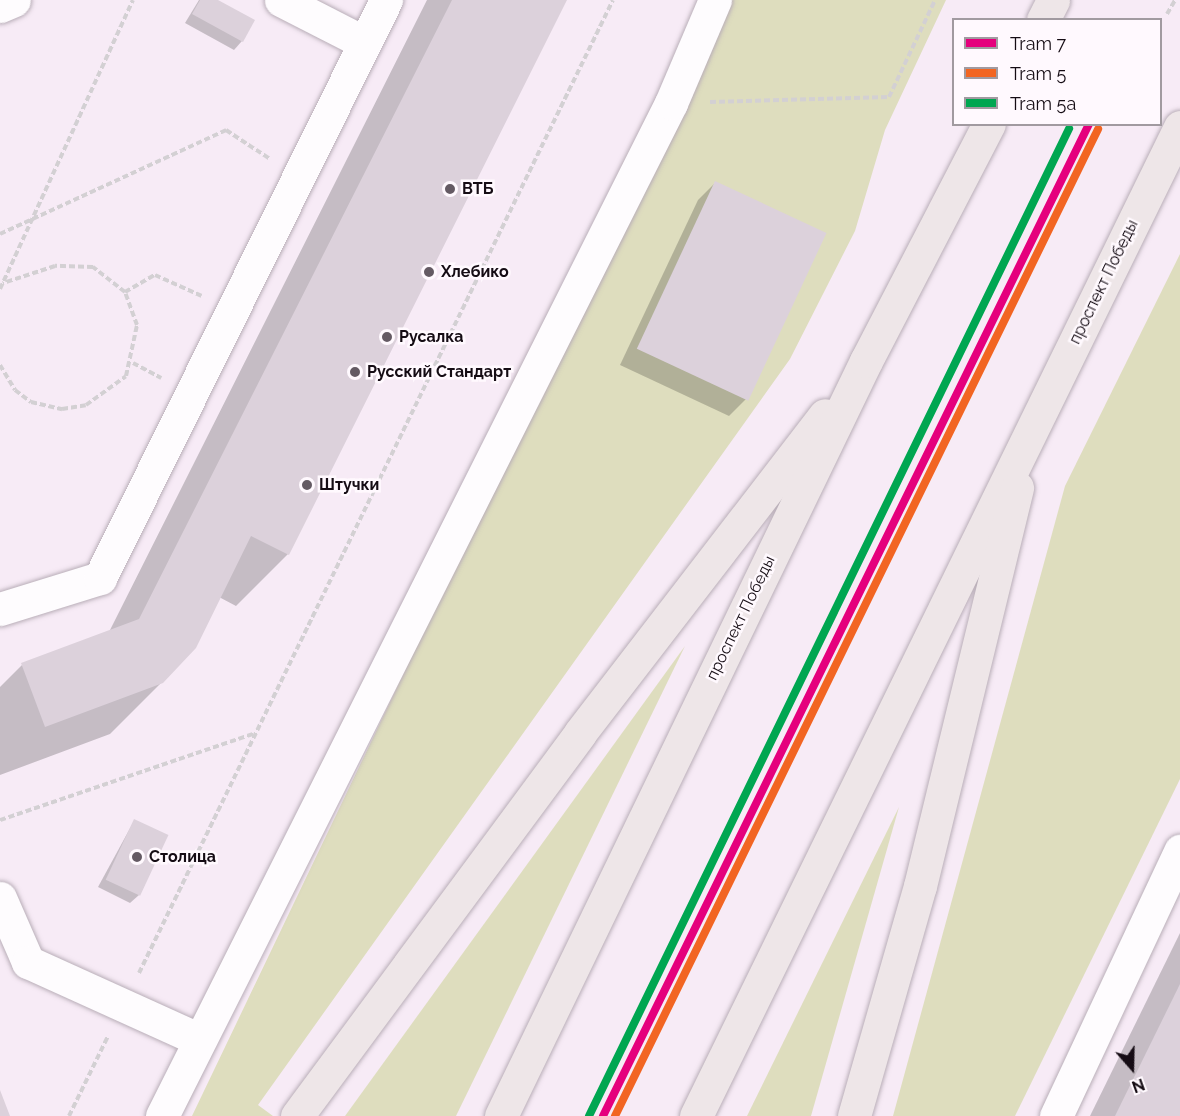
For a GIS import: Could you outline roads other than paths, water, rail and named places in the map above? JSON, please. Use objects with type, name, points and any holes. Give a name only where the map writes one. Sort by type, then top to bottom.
[{"type":"main road","points":[[1044,18],[1053,0]]},
{"type":"main road","name":"проспект Победы","points":[[501,1116],[866,361],[988,126]]},
{"type":"main road","name":"проспект Победы","points":[[696,1116],[1180,127]]},
{"type":"main road","points":[[297,1116],[580,733],[866,361]]},
{"type":"main road","points":[[854,1116],[920,886],[1032,427]]},
{"type":"lane","points":[[0,6],[15,0]]},
{"type":"lane","points":[[281,0],[365,43]]},
{"type":"lane","points":[[0,609],[100,578],[386,0]]},
{"type":"lane","points":[[162,1116],[198,1039],[671,103],[715,0]]},
{"type":"lane","points":[[1056,1116],[1180,851]]},
{"type":"lane","points":[[0,898],[28,962],[198,1039]]},
{"type":"tram line","name":"7","points":[[603,1116],[1088,126]]},
{"type":"tram line","name":"5а","points":[[589,1116],[1069,129]]},
{"type":"tram line","name":"5","points":[[615,1116],[1098,129]]},
{"type":"place","name":"ВТБ","points":[[450,189]]},
{"type":"place","name":"Хлебико","points":[[429,272]]},
{"type":"place","name":"Русалка","points":[[387,337]]},
{"type":"place","name":"Русский Стандарт","points":[[355,372]]},
{"type":"place","name":"Штучки","points":[[307,485]]},
{"type":"place","name":"Столица","points":[[137,857]]}]
